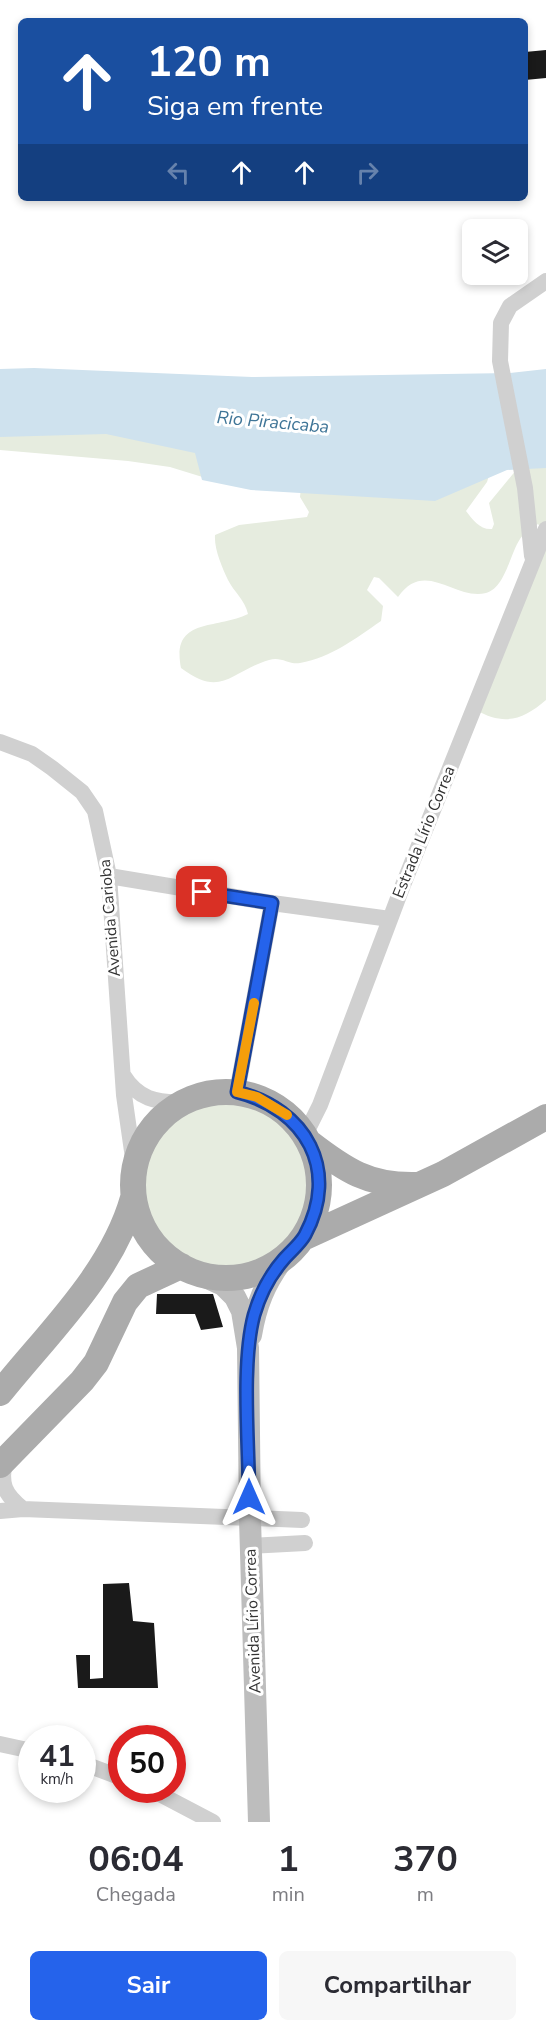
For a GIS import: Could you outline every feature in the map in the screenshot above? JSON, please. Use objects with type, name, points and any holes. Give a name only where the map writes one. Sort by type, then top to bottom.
[{"type":"main road","points":[[0,1394],[110,1254],[125,1226],[133,1198],[134,1165],[144,1139],[155,1125],[183,1102],[209,1093],[237,1092],[257,1097],[276,1106],[292,1119],[307,1139],[318,1167],[320,1192],[314,1216],[303,1238],[283,1259],[258,1273],[230,1278],[191,1271],[158,1249],[141,1225],[133,1198]]},
{"type":"main road","points":[[303,1238],[454,1168],[546,1117]]},
{"type":"main road","points":[[307,1139],[362,1178],[396,1185],[418,1185]]},
{"type":"main road","name":"Avenida Lírio Correa","points":[[248,1348],[260,1297],[267,1281],[283,1259]]},
{"type":"main road","points":[[2,1463],[89,1372],[125,1302],[138,1286],[191,1271]]},
{"type":"main road","name":"Avenida Lírio Correa","points":[[191,1271],[223,1285],[235,1297],[242,1311],[248,1348],[250,1519],[259,1822]]},
{"type":"street","points":[[532,559],[525,488],[500,361],[501,323],[510,306],[546,281]]},
{"type":"street","name":"Estrada Lírio Correa","points":[[307,1139],[390,919],[532,559],[546,529]]},
{"type":"street","name":"Avenida Carioba","points":[[0,742],[32,754],[82,792],[95,810],[109,876],[123,1074],[134,1165]]},
{"type":"street","points":[[109,876],[272,903],[390,919]]},
{"type":"street","points":[[237,1092],[272,903]]},
{"type":"street","points":[[123,1074],[131,1087],[149,1099],[183,1102]]},
{"type":"street","points":[[2,1463],[2,1486],[7,1496],[22,1509]]},
{"type":"street","points":[[0,1511],[22,1509],[302,1520]]},
{"type":"street","points":[[251,1546],[305,1543]]},
{"type":"street","points":[[0,1744],[18,1748]]},
{"type":"street","points":[[177,1803],[213,1822]]},
{"type":"shaded area","points":[[546,381],[546,534],[538,524],[522,537],[516,545],[502,578],[493,590],[474,594],[440,583],[419,581],[408,586],[398,597],[379,578],[374,577],[367,590],[383,606],[381,621],[333,652],[300,663],[269,660],[217,682],[195,677],[181,668],[180,652],[183,640],[189,633],[198,628],[248,614],[223,569],[217,552],[215,535],[239,525],[307,517],[309,512],[300,497],[301,487],[492,466],[487,482],[466,511],[480,526],[492,529],[494,524],[489,503],[517,469]]},
{"type":"shaded area","points":[[0,421],[234,443],[209,479],[170,467],[128,461],[0,450]]},
{"type":"shaded area","points":[[546,549],[546,700],[538,707],[513,719],[486,715],[476,710]]},
{"type":"shaded area","points":[[226,1104],[242,1105],[257,1110],[271,1117],[283,1128],[294,1140],[301,1154],[306,1169],[306,1201],[301,1216],[294,1230],[283,1242],[271,1253],[257,1260],[242,1265],[226,1266],[210,1265],[195,1260],[181,1253],[169,1242],[158,1230],[151,1216],[146,1201],[145,1185],[146,1169],[151,1154],[158,1140],[169,1128],[181,1117],[195,1110],[210,1105]]},
{"type":"water","name":"Rio Piracicaba","points":[[34,368],[252,377],[510,373],[546,369],[546,468],[507,470],[435,501],[251,490],[202,480],[195,453],[106,434],[0,437],[0,369]]},
{"type":"building","points":[[546,50],[546,78],[528,80],[528,52]]},
{"type":"building","points":[[157,1294],[213,1294],[223,1327],[201,1330],[195,1314],[156,1314]]},
{"type":"building","points":[[129,1583],[133,1621],[154,1623],[158,1688],[78,1688],[76,1655],[90,1655],[90,1679],[103,1678],[103,1584]]},
{"type":"slow traffic","points":[[254,1003],[237,1092],[257,1097],[276,1106],[287,1115]]},
{"type":"route","points":[[202,892],[272,903],[237,1092],[257,1097],[276,1106],[292,1119],[310,1143],[318,1167],[320,1192],[314,1216],[303,1238],[283,1259],[267,1281],[254,1316],[248,1348],[249,1497]]}]
